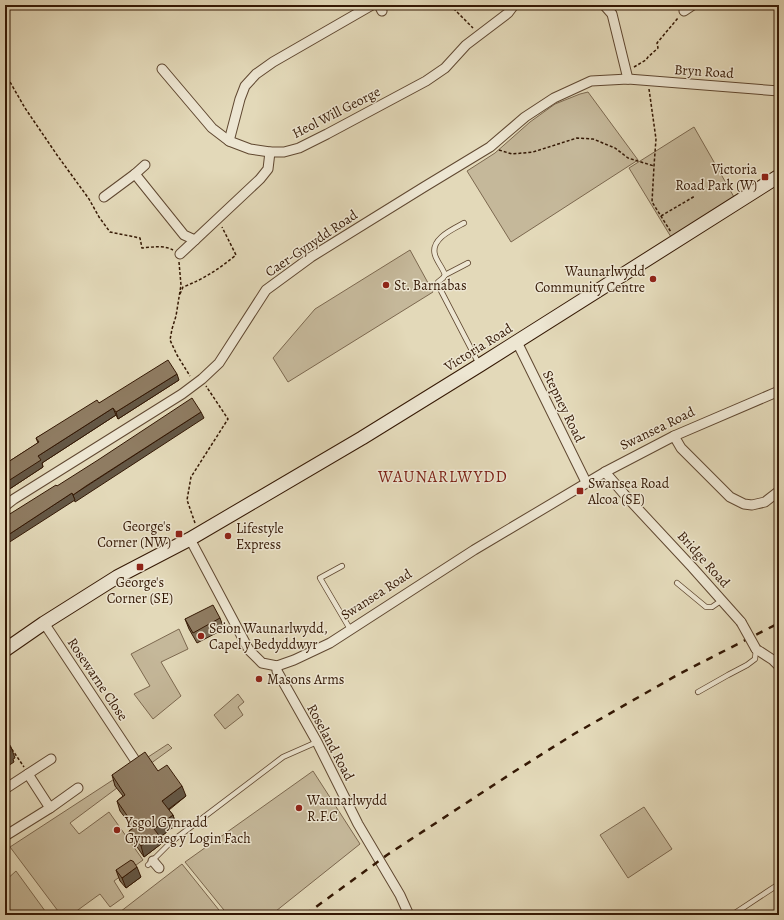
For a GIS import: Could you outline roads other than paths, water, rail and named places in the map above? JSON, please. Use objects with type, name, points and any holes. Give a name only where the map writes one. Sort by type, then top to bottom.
[{"type":"main road","name":"Victoria Road","points":[[194,537],[362,438],[779,176]]},
{"type":"main road","points":[[5,650],[44,623],[117,577],[194,537]]},
{"type":"street","points":[[229,141],[245,86],[256,74],[273,62],[372,5]]},
{"type":"street","name":"Heol Will George","points":[[162,69],[212,128],[229,141],[250,149],[270,152],[284,152],[299,148],[426,81],[445,68],[466,45],[508,13],[514,5]]},
{"type":"street","points":[[604,5],[612,14],[627,74]]},
{"type":"street","points":[[684,10],[693,5]]},
{"type":"street","name":"Bryn Road","points":[[627,74],[649,81],[779,91]]},
{"type":"street","name":"Caer-Gynydd Road","points":[[5,506],[199,382],[219,364],[266,290],[311,257],[490,147],[525,117],[554,98],[592,81],[627,74]]},
{"type":"street","points":[[177,255],[260,179],[268,169],[270,152]]},
{"type":"street","points":[[104,197],[146,165]]},
{"type":"street","points":[[135,174],[184,235],[195,240]]},
{"type":"street","name":"Stepney Road","points":[[517,342],[586,482]]},
{"type":"street","name":"Swansea Road","points":[[277,666],[294,660],[330,643],[474,550],[586,482],[674,436],[779,391]]},
{"type":"street","points":[[674,436],[681,448],[730,497],[744,504],[752,505],[765,502],[779,491]]},
{"type":"street","name":"Bridge Road","points":[[605,472],[741,622],[756,649],[773,660],[779,666]]},
{"type":"street","points":[[194,537],[249,650],[262,663],[277,666]]},
{"type":"street","name":"Rosewarne Close","points":[[44,623],[133,748],[135,760]]},
{"type":"street","name":"Roseland Road","points":[[277,666],[277,671],[317,742],[358,824],[400,895],[409,915]]},
{"type":"street","points":[[5,790],[51,759]]},
{"type":"street","points":[[28,774],[50,808]]},
{"type":"street","points":[[5,836],[50,808],[78,788]]},
{"type":"lane","points":[[445,275],[435,256],[435,246],[444,235],[464,223]]},
{"type":"lane","points":[[468,264],[445,275],[438,282],[438,284],[480,365]]},
{"type":"lane","points":[[342,566],[320,578],[350,629]]},
{"type":"lane","points":[[677,583],[706,607],[712,607],[722,600]]},
{"type":"lane","points":[[698,692],[747,665],[755,659],[756,649]]},
{"type":"lane","points":[[153,865],[171,842],[283,757],[317,742]]},
{"type":"lane","points":[[732,915],[779,884]]},
{"type":"railway","points":[[305,915],[387,855],[574,734],[679,674],[779,623]]},
{"type":"place","name":"Victoria Road Park (W)","points":[[765,177]]},
{"type":"place","name":"Waunarlwydd Community Centre","points":[[653,279]]},
{"type":"place","name":"St. Barnabas","points":[[386,285]]},
{"type":"place","name":"Swansea Road Alcoa (SE)","points":[[580,491]]},
{"type":"place","name":"George's Corner (NW)","points":[[179,534]]},
{"type":"place","name":"Lifestyle Express","points":[[228,536]]},
{"type":"place","name":"George's Corner (SE)","points":[[140,567]]},
{"type":"place","name":"Seion Waunarlwydd, Capel y Bedyddwyr","points":[[201,636]]},
{"type":"place","name":"Masons Arms","points":[[259,679]]},
{"type":"place","name":"Waunarlwydd R.F.C","points":[[299,808]]},
{"type":"place","name":"Ysgol Gynradd Gymraeg y Login Fach","points":[[117,830]]},
{"type":"district","name":"WAUNARLWYDD","points":[[443,476]]}]
